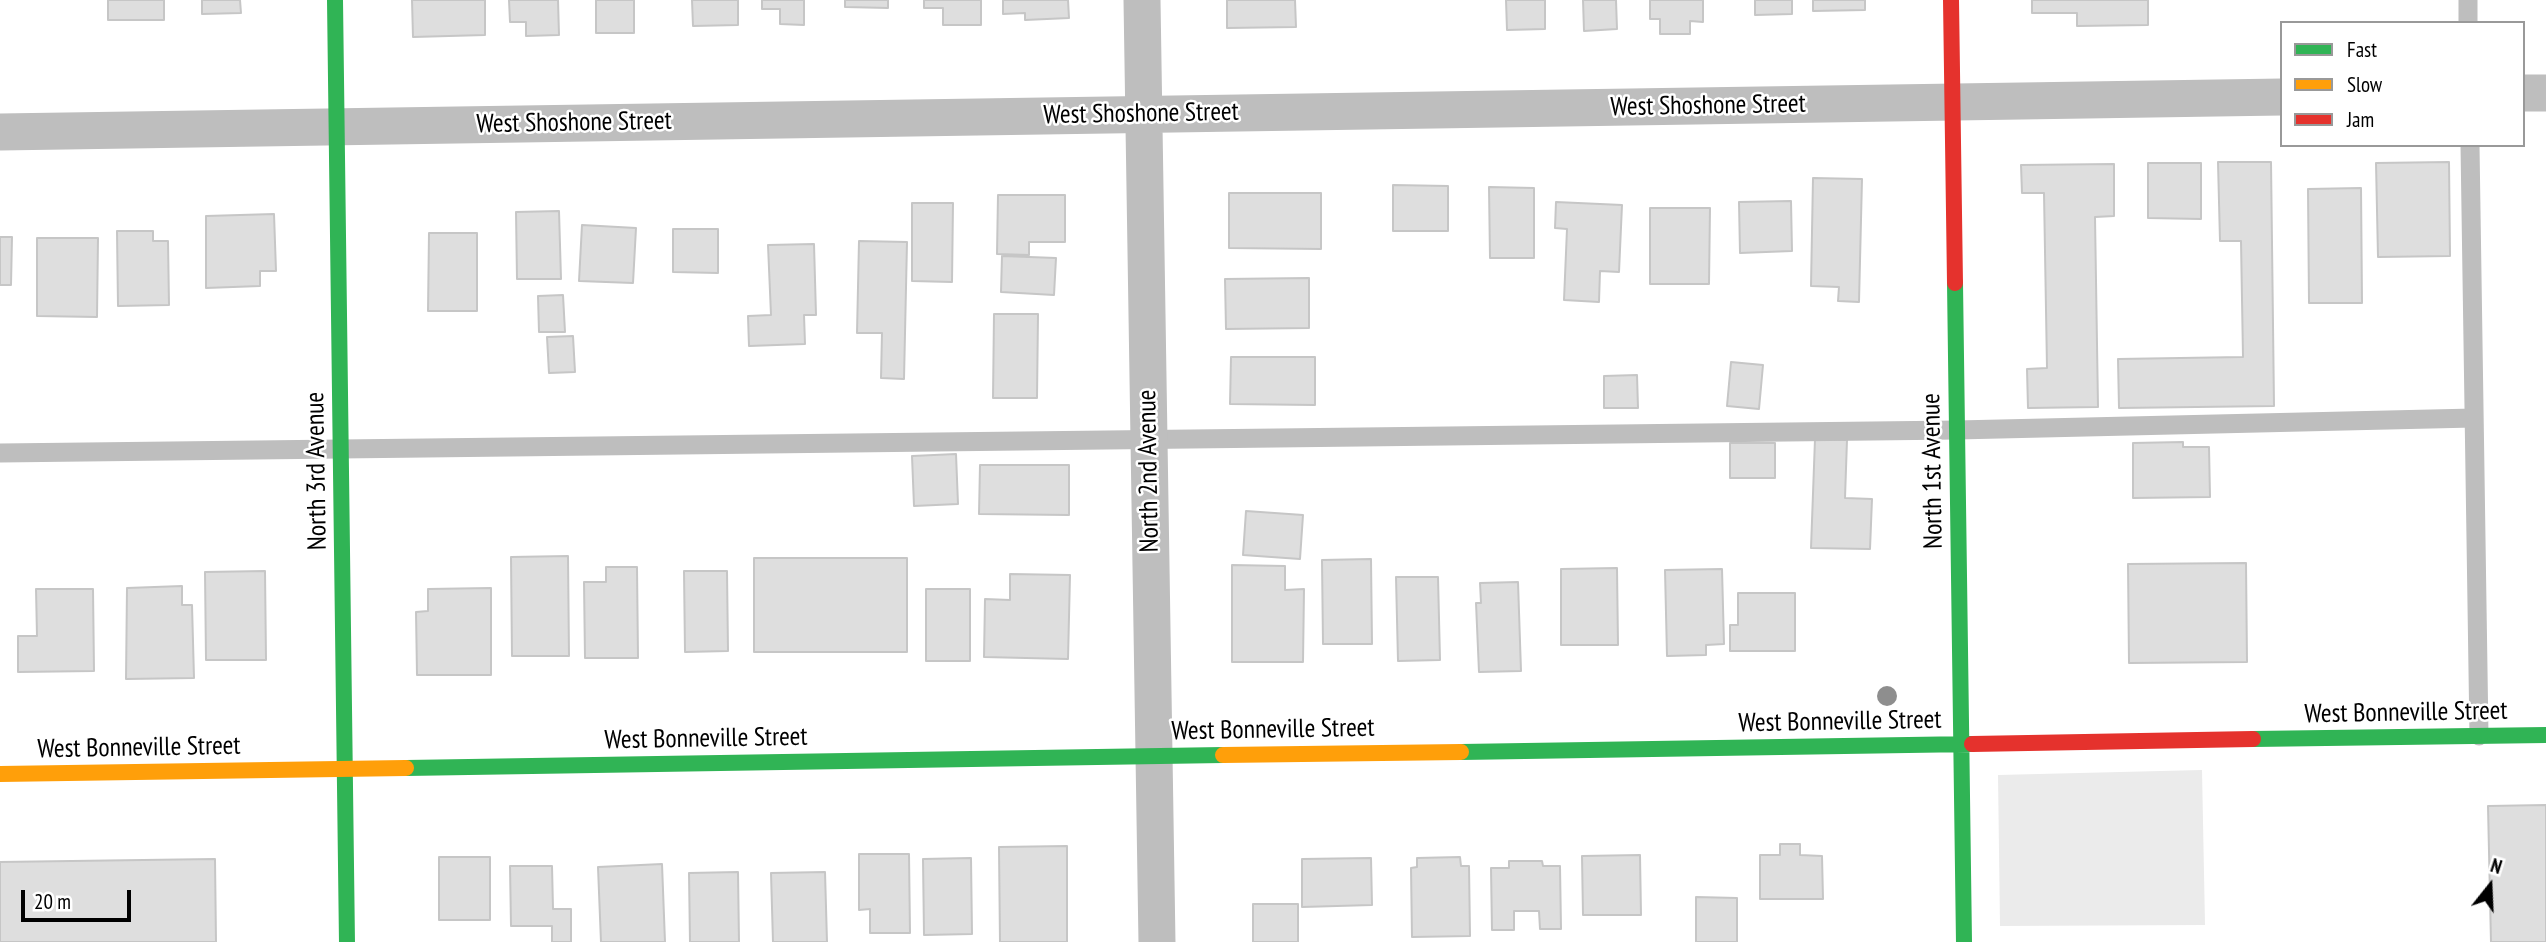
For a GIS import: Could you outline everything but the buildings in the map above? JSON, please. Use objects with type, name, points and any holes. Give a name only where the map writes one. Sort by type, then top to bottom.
[{"type":"street","name":"North 3rd Avenue","points":[[335,0],[347,942]]},
{"type":"street","name":"North 2nd Avenue","points":[[1142,0],[1157,942]]},
{"type":"street","name":"North 1st Avenue","points":[[1951,0],[1964,942]]},
{"type":"street","points":[[2525,93],[2546,93]]},
{"type":"street","name":"West Shoshone Street","points":[[0,132],[2280,97]]},
{"type":"street","name":"West Bonneville Street","points":[[0,774],[2546,735]]},
{"type":"lane","points":[[2468,0],[2468,21]]},
{"type":"lane","points":[[2470,147],[2479,736]]},
{"type":"lane","points":[[0,453],[1957,430],[2473,418]]},
{"type":"shaded area","points":[[2202,770],[2205,925],[2000,926],[1998,775]]},
{"type":"traffic: fast","points":[[335,0],[347,942]]},
{"type":"traffic: fast","points":[[1955,283],[1964,942]]},
{"type":"traffic: fast","points":[[2253,739],[2546,735]]},
{"type":"traffic: fast","points":[[1461,752],[1972,744]]},
{"type":"traffic: fast","points":[[406,768],[1223,755]]},
{"type":"traffic: slow","points":[[1223,755],[1461,752]]},
{"type":"traffic: slow","points":[[0,774],[406,768]]},
{"type":"traffic: jam","points":[[1951,0],[1955,283]]},
{"type":"traffic: jam","points":[[1972,744],[2253,739]]}]
